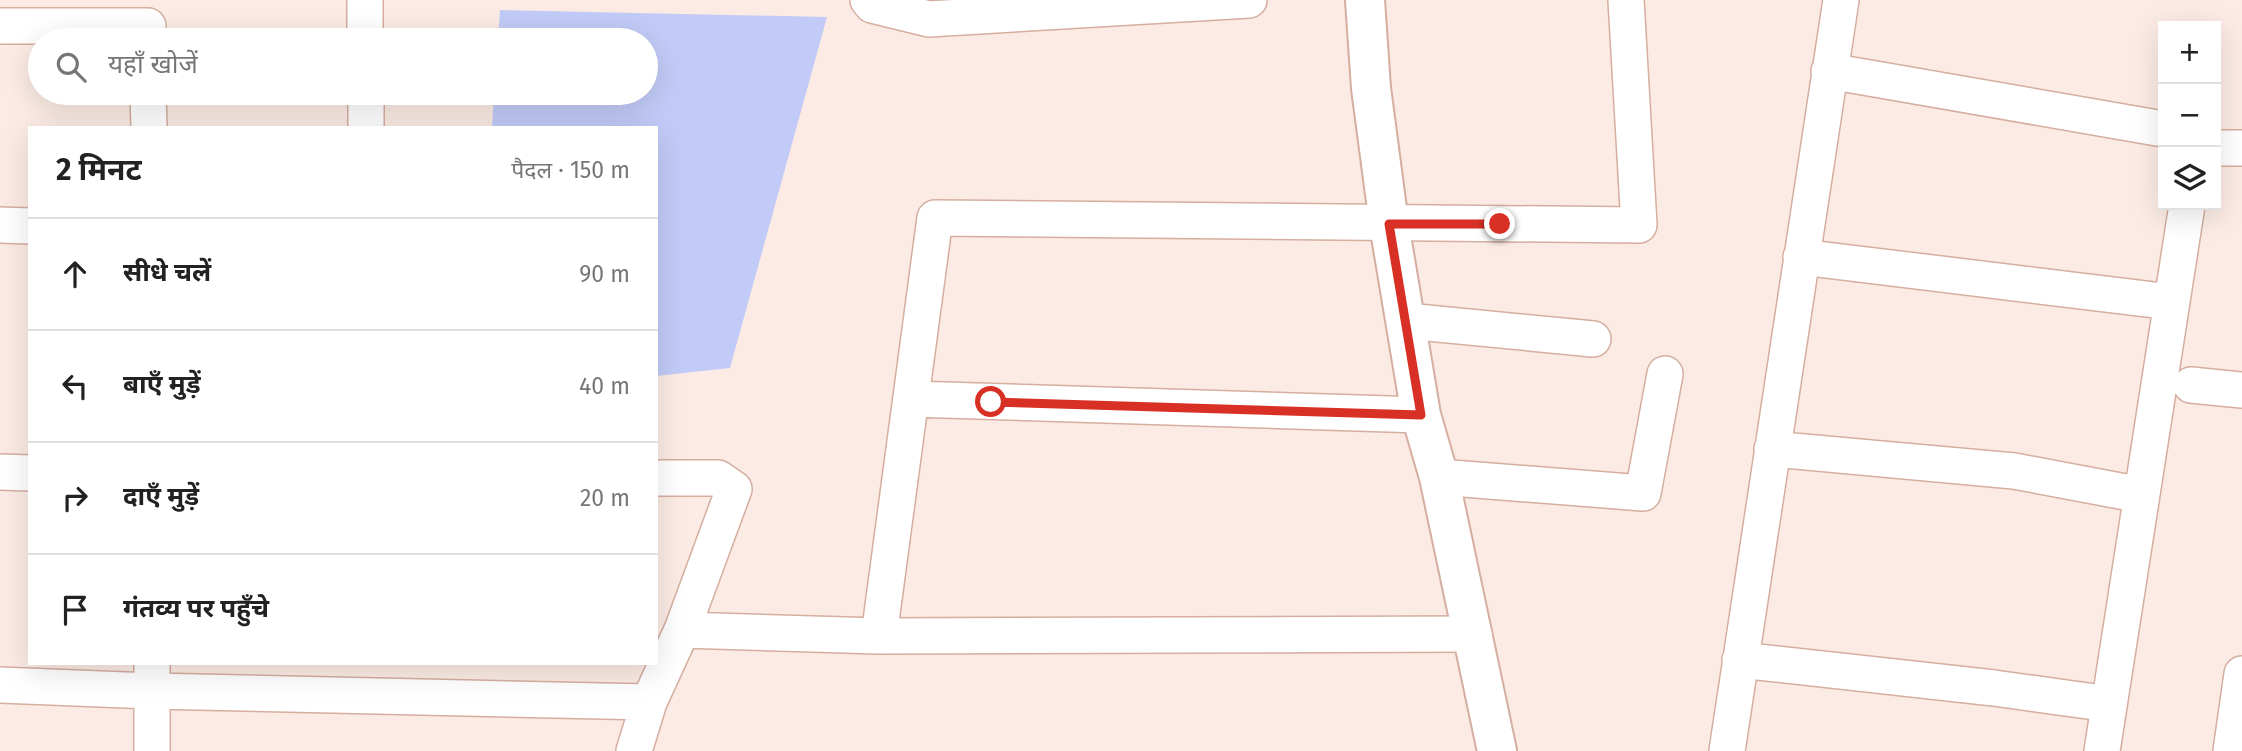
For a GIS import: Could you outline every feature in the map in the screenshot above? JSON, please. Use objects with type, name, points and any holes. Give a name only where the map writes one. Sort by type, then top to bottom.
[{"type":"street","points":[[365,0],[365,28]]},
{"type":"street","points":[[868,0],[872,5],[929,19],[1249,0]]},
{"type":"street","points":[[1366,0],[1371,88],[1389,224],[1421,415],[1439,477],[1497,751]]},
{"type":"street","points":[[879,636],[935,218],[1639,225],[1626,0]]},
{"type":"street","points":[[1727,751],[1841,0]]},
{"type":"street","points":[[0,26],[148,22]]},
{"type":"street","points":[[1829,71],[2158,128]]},
{"type":"street","points":[[148,105],[149,126]]},
{"type":"street","points":[[366,105],[366,126]]},
{"type":"street","points":[[2221,148],[2242,148]]},
{"type":"street","points":[[2102,751],[2185,210]]},
{"type":"street","points":[[0,225],[28,226]]},
{"type":"street","points":[[1801,257],[2171,302]]},
{"type":"street","points":[[1407,321],[1593,339]]},
{"type":"street","points":[[1439,477],[1643,493],[1665,374]]},
{"type":"street","points":[[2191,385],[2242,390]]},
{"type":"street","points":[[911,399],[1421,415]]},
{"type":"street","points":[[1772,449],[2014,471],[2141,495]]},
{"type":"street","points":[[0,472],[28,473]]},
{"type":"street","points":[[634,751],[649,702],[682,630],[734,489],[718,478],[658,478]]},
{"type":"street","points":[[682,630],[879,636],[1474,634]]},
{"type":"street","points":[[1740,660],[1994,688],[2109,704]]},
{"type":"street","points":[[2231,751],[2242,674]]},
{"type":"street","points":[[0,685],[152,677],[649,702]]},
{"type":"street","points":[[152,677],[152,751]]},
{"type":"water","points":[[500,10],[827,17],[730,368],[658,376],[658,126],[492,126],[493,105],[658,105],[658,28],[499,28]]},
{"type":"route","points":[[991,402],[1421,415],[1389,224],[1500,224]]}]
